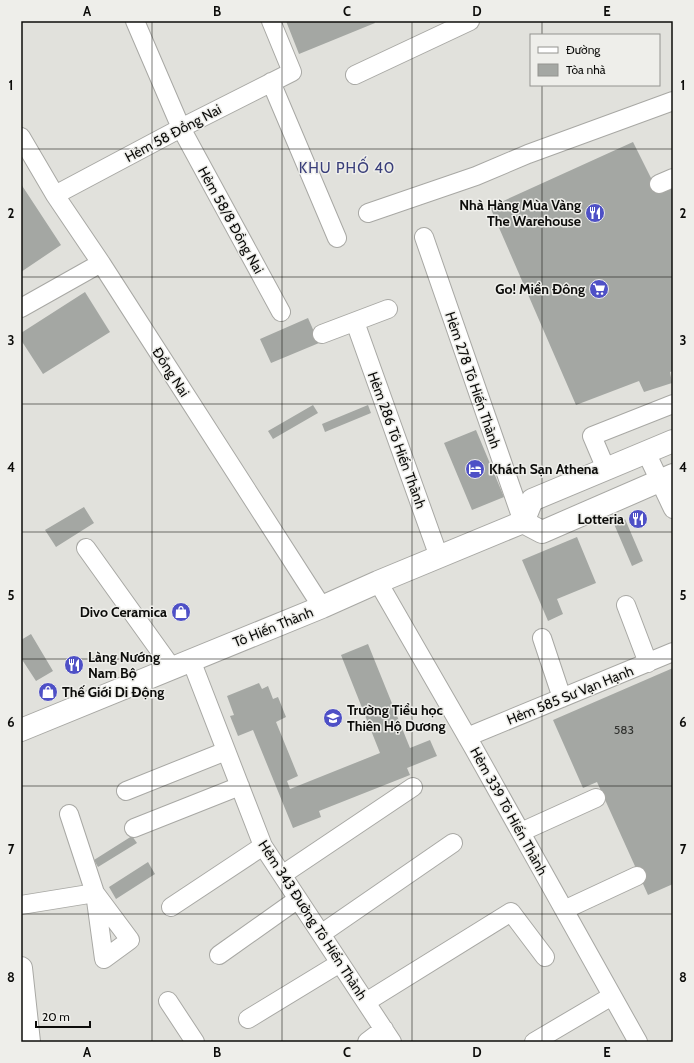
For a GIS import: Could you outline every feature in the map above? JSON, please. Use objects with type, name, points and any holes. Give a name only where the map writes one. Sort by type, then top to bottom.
[{"type":"main road","points":[[666,478],[542,532],[523,522],[532,500],[673,440]]},
{"type":"main road","name":"Tô Hiến Thành","points":[[21,730],[322,607],[378,582],[523,522]]},
{"type":"main road","points":[[21,968],[24,1020],[29,1042]]},
{"type":"street","name":"Hẻm 58/8 Đồng Nai","points":[[135,21],[181,128],[281,312]]},
{"type":"street","name":"Hẻm 58 Đồng Nai","points":[[55,195],[181,128],[292,72],[271,21]]},
{"type":"street","points":[[355,75],[470,21]]},
{"type":"street","points":[[271,82],[336,238]]},
{"type":"street","points":[[368,213],[476,176],[528,154],[673,101]]},
{"type":"street","name":"Đồng Nai","points":[[21,137],[55,195],[101,263],[322,607]]},
{"type":"street","name":"Hẻm 278 Tô Hiến Thành","points":[[424,237],[523,522]]},
{"type":"street","points":[[21,308],[101,263]]},
{"type":"street","points":[[322,334],[388,309]]},
{"type":"street","name":"Hẻm 286 Tô Hiến Thành","points":[[355,322],[439,557]]},
{"type":"street","points":[[606,469],[592,436],[673,404]]},
{"type":"street","points":[[646,452],[666,478],[673,509]]},
{"type":"street","name":"Hẻm 343 Đường Tô Hiến Thành","points":[[86,548],[182,664],[226,751],[263,846],[388,1036]]},
{"type":"street","name":"Hẻm 339 Tô Hiến Thành","points":[[378,582],[521,832],[638,1042]]},
{"type":"street","points":[[626,605],[648,663]]},
{"type":"street","points":[[542,638],[562,698]]},
{"type":"street","name":"Hẻm 585 Sư Vạn Hạnh","points":[[467,737],[673,652]]},
{"type":"street","points":[[126,791],[226,751]]},
{"type":"street","points":[[134,828],[240,786]]},
{"type":"street","points":[[282,875],[413,787]]},
{"type":"street","points":[[521,832],[596,798]]},
{"type":"street","points":[[21,905],[94,893],[69,814]]},
{"type":"street","points":[[321,934],[453,843]]},
{"type":"street","points":[[171,907],[263,846]]},
{"type":"street","points":[[564,910],[637,876]]},
{"type":"street","points":[[218,955],[298,899]]},
{"type":"street","points":[[366,1002],[511,912],[545,957]]},
{"type":"street","points":[[248,1019],[340,963]]},
{"type":"street","points":[[534,1042],[612,996]]},
{"type":"street","points":[[168,1001],[195,1042]]},
{"type":"street","points":[[367,1042],[388,1036]]},
{"type":"building","points":[[286,21],[374,21],[375,23],[299,54]]},
{"type":"building","name":"Go! Miền Đông","points":[[633,142],[657,190],[673,183],[673,371],[670,372],[672,383],[644,392],[639,381],[576,405],[490,207]]},
{"type":"building","points":[[21,184],[61,245],[21,272]]},
{"type":"building","points":[[85,292],[110,332],[43,374],[21,340],[21,333]]},
{"type":"building","points":[[308,318],[319,343],[271,363],[260,339]]},
{"type":"building","points":[[313,405],[318,413],[273,439],[268,431]]},
{"type":"building","points":[[368,405],[371,413],[325,432],[322,424]]},
{"type":"building","points":[[476,430],[504,497],[472,510],[444,443]]},
{"type":"building","points":[[84,507],[94,523],[56,547],[45,530]]},
{"type":"building","points":[[625,519],[643,561],[632,566],[614,524]]},
{"type":"building","points":[[577,537],[596,583],[557,599],[563,614],[548,621],[522,560]]},
{"type":"building","points":[[31,634],[53,671],[36,681],[21,658],[21,640]]},
{"type":"building","points":[[368,644],[410,748],[430,740],[437,756],[407,768],[410,775],[319,811],[321,817],[293,828],[253,730],[238,736],[230,716],[234,715],[227,696],[259,683],[262,689],[268,686],[273,699],[278,697],[286,717],[276,722],[298,776],[287,781],[290,789],[380,753],[341,655]]},
{"type":"building","points":[[673,668],[673,884],[648,895],[597,782],[583,788],[553,720]]},
{"type":"building","points":[[132,836],[137,843],[98,867],[94,860]]},
{"type":"building","points":[[148,862],[155,874],[116,899],[109,887]]},
{"type":"place","name":"Nhà Hàng Mùa Vàng The Warehouse","points":[[595,213]]},
{"type":"place","name":"Go! Miền Đông","points":[[599,289]]},
{"type":"place","name":"Khách Sạn Athena","points":[[475,469]]},
{"type":"place","name":"Lotteria","points":[[638,519]]},
{"type":"place","name":"Divo Ceramica","points":[[181,612]]},
{"type":"place","name":"Làng Nướng Nam Bộ","points":[[74,665]]},
{"type":"place","name":"Thế Giới Di Động","points":[[48,692]]},
{"type":"place","name":"Trường Tiểu học Thiên Hộ Dương","points":[[333,718]]},
{"type":"district","name":"KHU PHỐ 40","points":[[347,168]]}]
